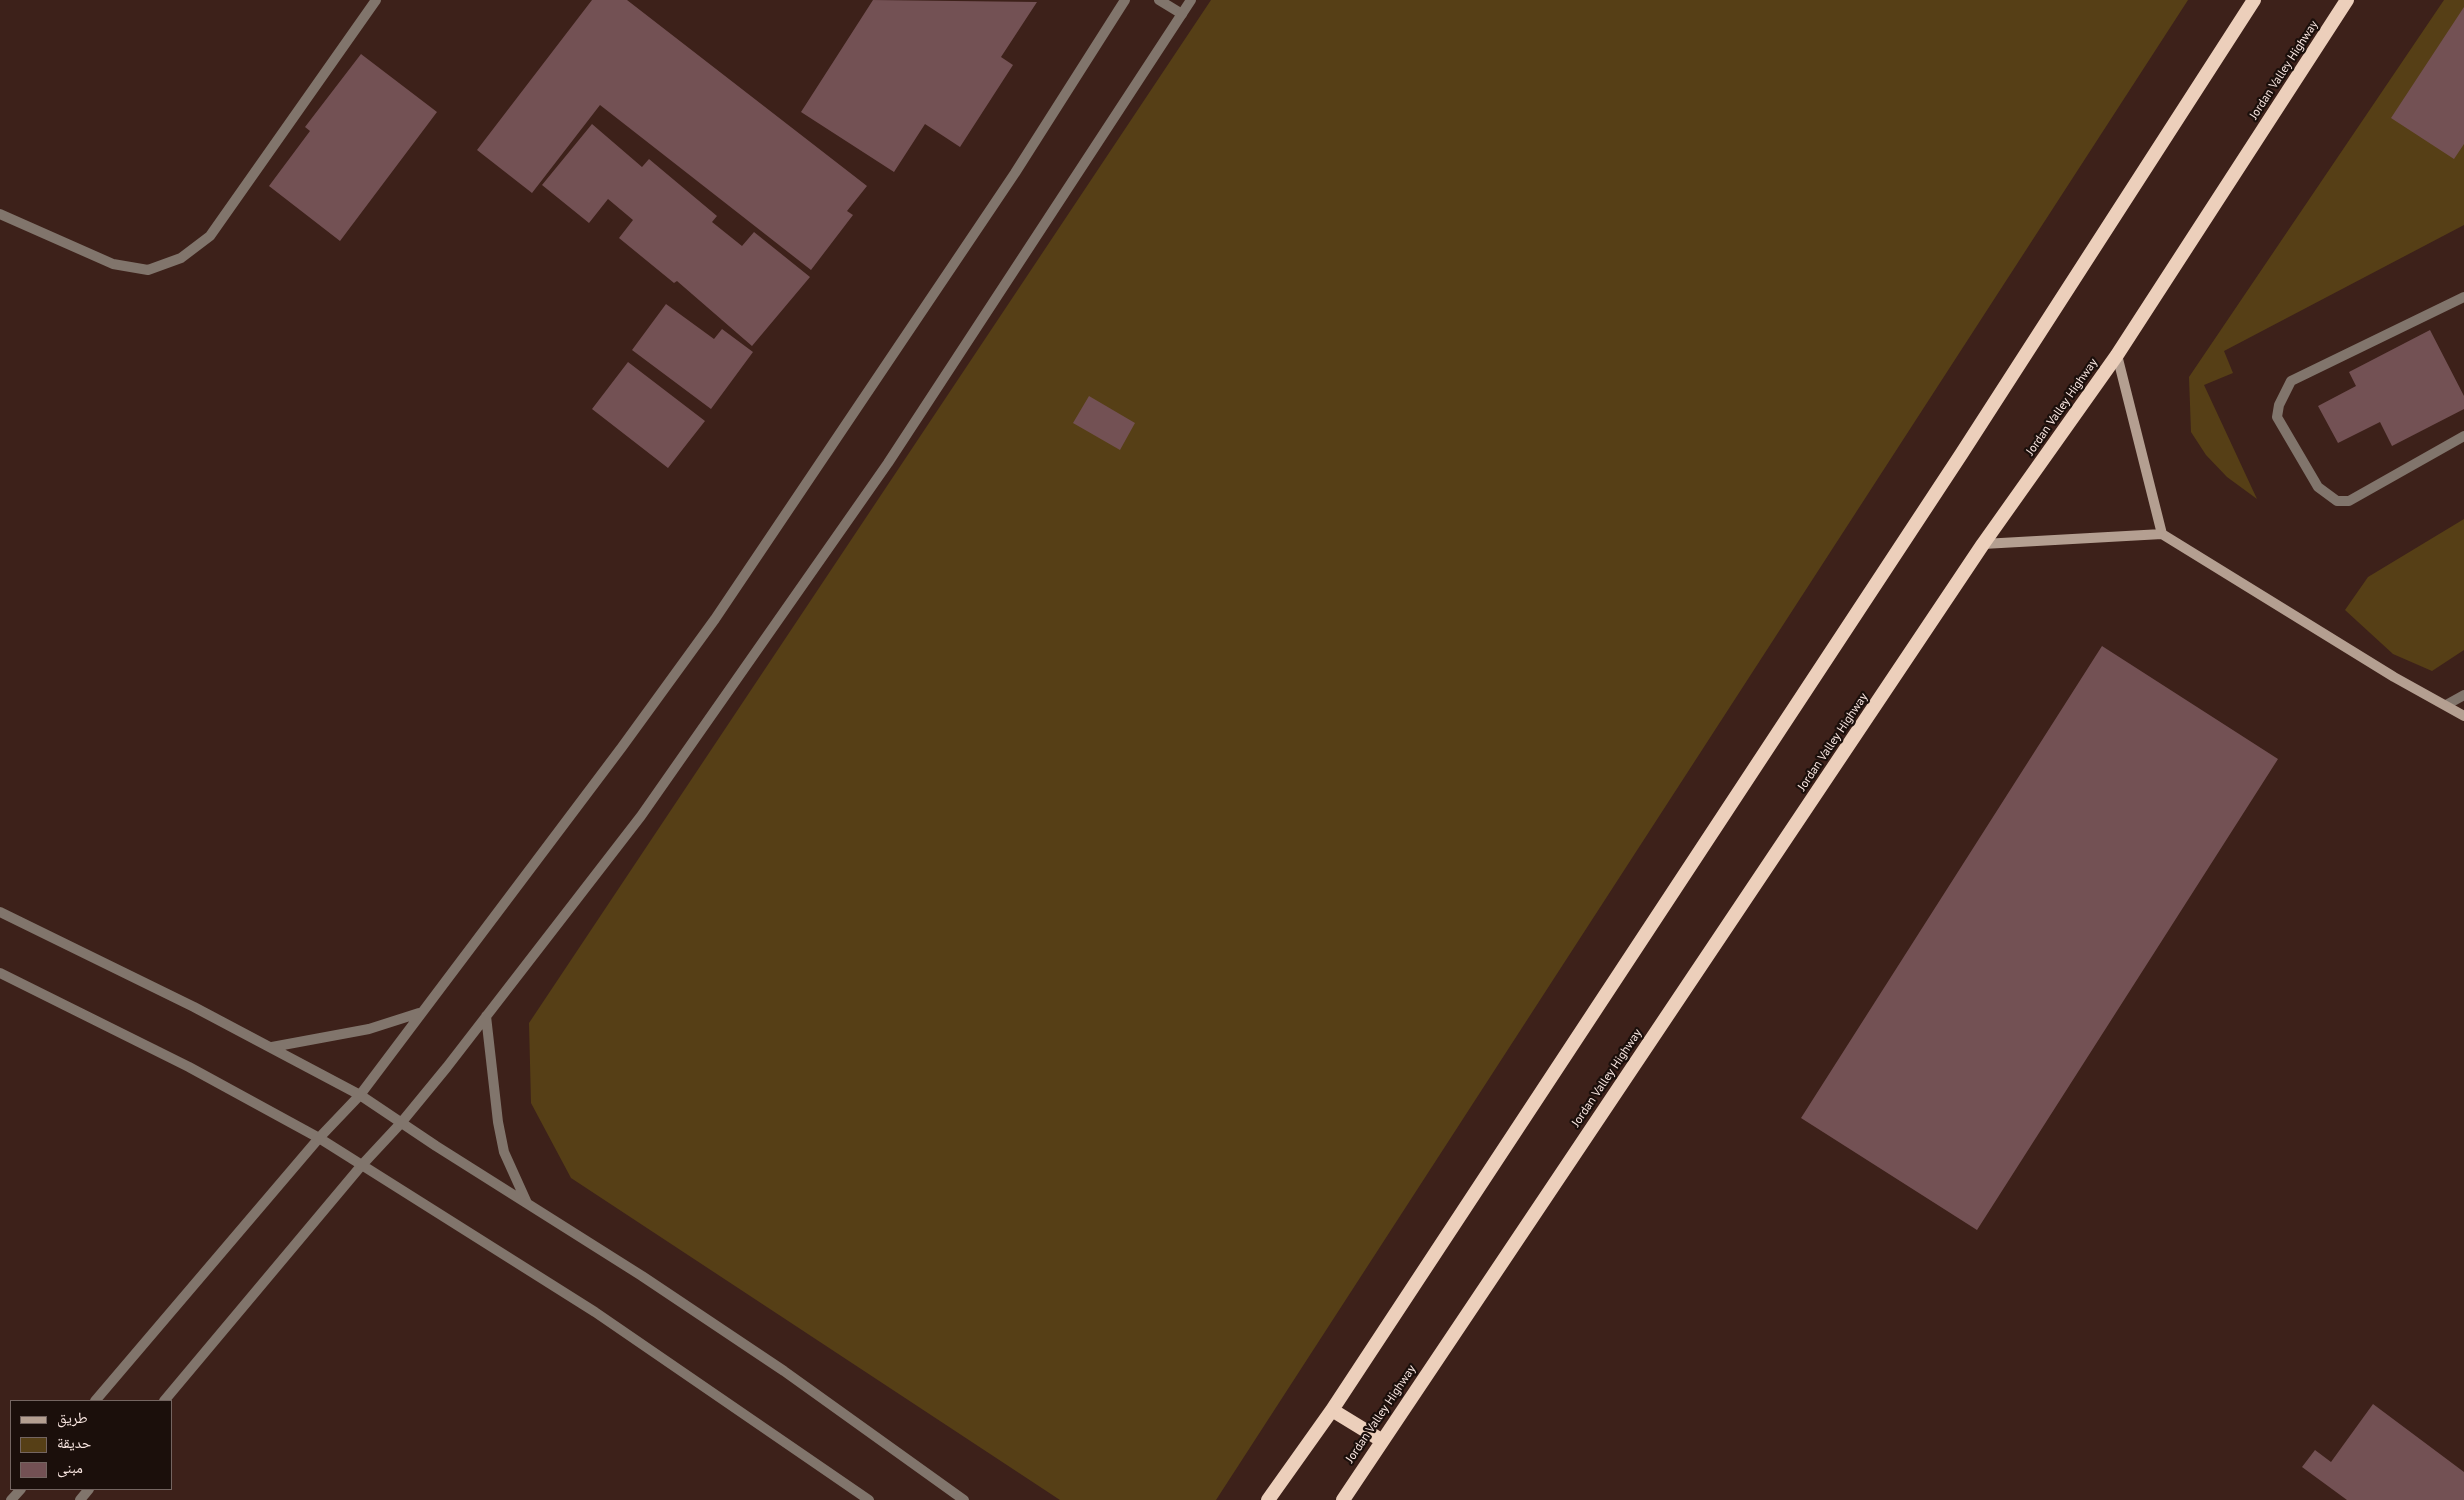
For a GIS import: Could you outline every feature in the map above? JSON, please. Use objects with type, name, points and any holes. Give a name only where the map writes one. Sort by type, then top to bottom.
[{"type":"highway","points":[[1268,1500],[1332,1410],[1957,461],[2254,0]]},
{"type":"highway","name":"Jordan Valley Highway","points":[[1343,1500],[1381,1440],[1984,544],[2117,355],[2347,0]]},
{"type":"highway","points":[[1332,1410],[1381,1440]]},
{"type":"main road","points":[[2117,355],[2162,534]]},
{"type":"main road","points":[[1984,544],[2162,534],[2394,677],[2446,704],[2464,716]]},
{"type":"street","points":[[0,214],[113,264],[148,270],[181,258],[210,236],[376,0]]},
{"type":"street","points":[[96,1400],[319,1138],[360,1095],[419,1013],[622,747],[715,619],[1015,173],[1125,0]]},
{"type":"street","points":[[1160,0],[1182,14]]},
{"type":"street","points":[[165,1400],[361,1166],[401,1123],[641,816],[888,463],[1191,0]]},
{"type":"street","points":[[2464,297],[2291,381],[2279,404],[2277,417],[2318,487],[2337,501],[2349,501],[2464,436]]},
{"type":"street","points":[[2446,704],[2464,695]]},
{"type":"street","points":[[0,912],[272,1047],[360,1095],[642,1276],[784,1371],[964,1500]]},
{"type":"street","points":[[0,973],[189,1067],[319,1138],[595,1312],[869,1500]]},
{"type":"street","points":[[272,1047],[369,1029],[419,1013]]},
{"type":"street","points":[[486,1016],[498,1122],[504,1152],[528,1204]]},
{"type":"street","points":[[12,1500],[20,1490]]},
{"type":"street","points":[[80,1500],[88,1490]]},
{"type":"green space","points":[[1211,0],[2188,0],[1216,1500],[1060,1500],[571,1178],[531,1103],[529,1023]]},
{"type":"green space","points":[[2444,0],[2464,0],[2464,225],[2224,351],[2233,373],[2204,385],[2257,499],[2227,477],[2206,455],[2191,432],[2189,377]]},
{"type":"green space","points":[[2464,519],[2464,650],[2432,671],[2393,654],[2345,610],[2368,577]]},
{"type":"building","points":[[592,0],[627,0],[867,186],[847,211],[853,215],[811,270],[600,105],[532,193],[477,150]]},
{"type":"building","points":[[873,0],[1037,2],[1001,57],[1013,65],[960,147],[925,124],[894,172],[801,112]]},
{"type":"building","points":[[2464,7],[2464,144],[2454,159],[2391,118]]},
{"type":"building","points":[[361,54],[437,112],[340,241],[269,186],[310,131],[305,127]]},
{"type":"building","points":[[592,124],[642,167],[649,159],[717,216],[712,222],[742,246],[754,232],[810,277],[752,346],[677,281],[674,283],[619,238],[633,220],[608,199],[589,223],[542,185]]},
{"type":"building","points":[[666,304],[714,339],[722,329],[753,352],[711,409],[632,350]]},
{"type":"building","points":[[2430,330],[2464,396],[2464,409],[2392,446],[2380,422],[2338,443],[2318,406],[2356,386],[2349,372]]},
{"type":"building","points":[[628,362],[705,421],[668,468],[592,409]]},
{"type":"building","points":[[1089,396],[1135,423],[1120,450],[1073,423]]},
{"type":"building","points":[[2102,646],[2278,759],[1977,1230],[1801,1118]]},
{"type":"building","points":[[2373,1404],[2464,1472],[2464,1500],[2347,1500],[2302,1467],[2315,1450],[2331,1462]]}]
